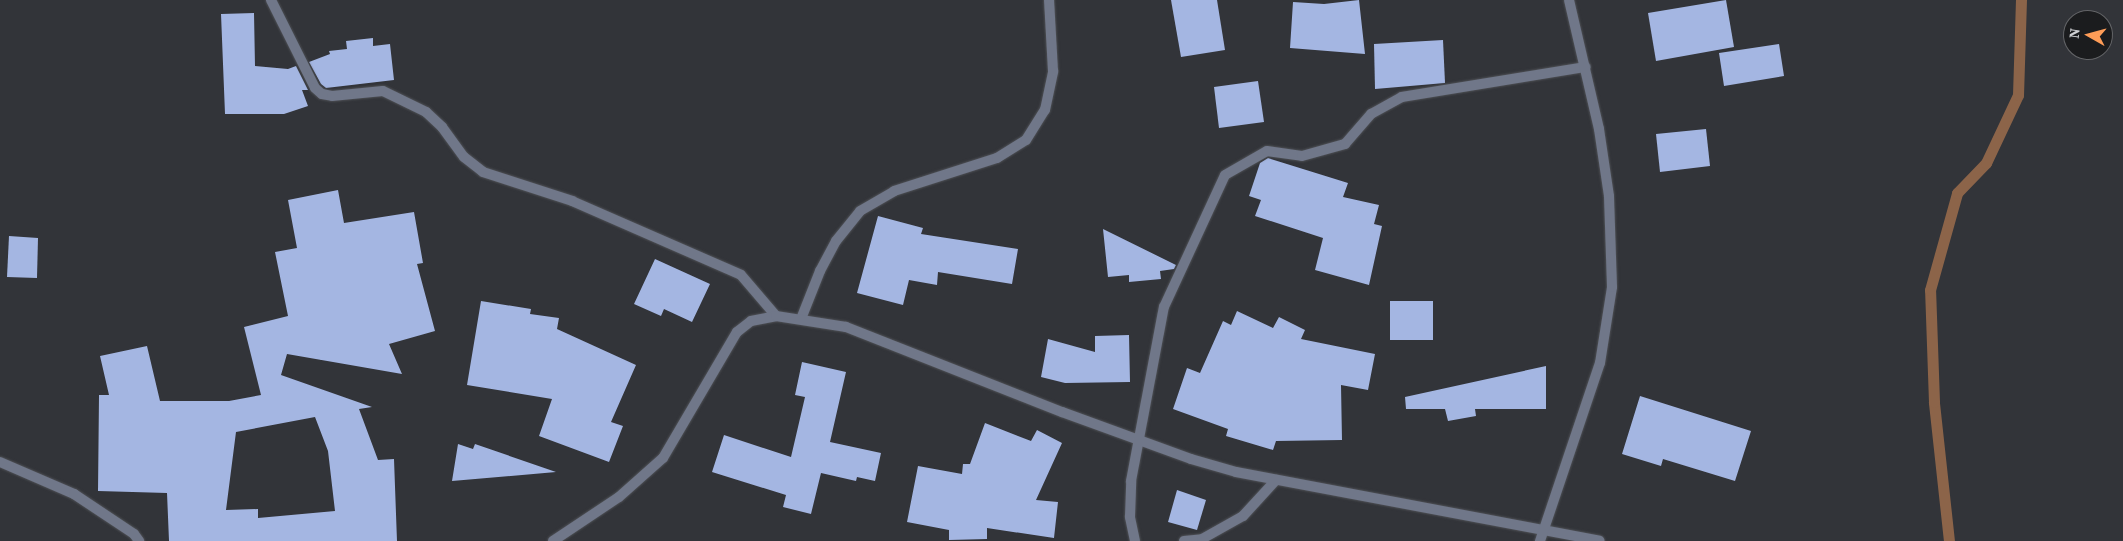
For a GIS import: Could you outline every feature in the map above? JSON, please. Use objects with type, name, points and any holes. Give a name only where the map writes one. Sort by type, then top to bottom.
[{"type":"street","points":[[270,0],[315,88],[322,94],[332,96],[383,91],[426,112],[442,127],[464,157],[483,172],[572,201],[741,275],[776,316]]},
{"type":"street","points":[[801,319],[832,248],[860,211],[894,190],[996,158],[1026,140],[1045,110],[1053,71],[1049,0]]},
{"type":"street","points":[[1540,541],[1578,434],[1600,363],[1612,287],[1609,196],[1586,67],[1569,0]]},
{"type":"street","points":[[1135,541],[1130,517],[1131,481],[1164,307],[1225,175],[1267,151],[1302,156],[1345,144],[1371,114],[1402,97],[1586,67]]},
{"type":"street","points":[[553,541],[619,497],[663,458],[737,332],[751,321],[776,316],[846,327],[892,342],[1138,440],[1191,459],[1276,480],[1600,541]]},
{"type":"street","points":[[0,462],[74,494],[134,534],[139,541]]},
{"type":"street","points":[[1184,541],[1202,539],[1243,516],[1276,480]]},
{"type":"building","points":[[1171,0],[1217,0],[1225,50],[1181,57]]},
{"type":"building","points":[[1359,0],[1365,54],[1290,48],[1293,2],[1324,4]]},
{"type":"building","points":[[1726,0],[1734,47],[1656,61],[1648,13]]},
{"type":"building","points":[[254,13],[255,66],[288,69],[296,66],[308,90],[302,90],[308,106],[284,114],[225,114],[221,14]]},
{"type":"building","points":[[373,38],[373,46],[390,44],[394,80],[326,88],[321,84],[309,62],[330,54],[329,51],[347,49],[346,41]]},
{"type":"building","points":[[1443,40],[1445,83],[1375,89],[1374,44]]},
{"type":"building","points":[[1779,44],[1784,76],[1724,86],[1719,53]]},
{"type":"building","points":[[1258,81],[1264,122],[1219,128],[1214,87]]},
{"type":"building","points":[[1706,129],[1710,166],[1660,172],[1656,134]]},
{"type":"building","points":[[1268,158],[1348,183],[1343,197],[1379,205],[1374,224],[1382,226],[1369,285],[1315,270],[1323,238],[1255,216],[1261,200],[1249,196],[1260,163]]},
{"type":"building","points":[[338,190],[344,223],[414,212],[423,263],[417,264],[435,331],[389,344],[402,374],[287,354],[281,375],[372,407],[359,409],[378,460],[394,459],[397,541],[169,541],[167,493],[98,491],[99,395],[109,395],[100,356],[147,346],[160,401],[229,401],[261,395],[244,327],[288,316],[275,252],[297,248],[288,200]],"holes":[[[315,417],[328,451],[335,511],[258,518],[258,509],[226,510],[236,432]]]},
{"type":"building","points":[[878,216],[923,228],[921,234],[1018,249],[1012,284],[938,272],[937,285],[909,280],[903,305],[857,293]]},
{"type":"building","points":[[1103,229],[1176,265],[1174,269],[1160,271],[1161,279],[1129,282],[1129,275],[1108,277]]},
{"type":"building","points":[[9,236],[38,238],[37,278],[7,277]]},
{"type":"building","points":[[655,259],[710,284],[692,322],[664,309],[661,316],[634,304]]},
{"type":"building","points":[[481,301],[531,309],[530,314],[559,318],[557,329],[636,365],[611,422],[623,426],[609,462],[539,436],[552,399],[467,385]]},
{"type":"building","points":[[1390,301],[1433,301],[1433,340],[1390,340]]},
{"type":"building","points":[[1237,311],[1273,328],[1279,317],[1305,330],[1301,339],[1375,354],[1368,390],[1341,385],[1342,440],[1276,441],[1273,450],[1226,436],[1228,429],[1173,409],[1187,368],[1200,373],[1223,321],[1231,325]]},
{"type":"building","points":[[1129,335],[1130,382],[1065,383],[1041,377],[1048,339],[1095,352],[1095,336]]},
{"type":"building","points":[[802,362],[846,372],[830,442],[881,453],[875,481],[857,477],[856,481],[821,473],[811,514],[783,507],[786,495],[712,472],[724,435],[791,457],[805,397],[795,395]]},
{"type":"building","points":[[1546,366],[1546,409],[1475,409],[1476,416],[1448,421],[1445,409],[1406,409],[1405,397]]},
{"type":"building","points":[[1640,396],[1751,431],[1735,481],[1663,459],[1661,466],[1622,454]]},
{"type":"building","points":[[985,423],[1031,441],[1037,430],[1062,443],[1036,500],[1058,502],[1054,538],[987,528],[987,539],[949,540],[949,530],[907,522],[918,466],[962,474],[963,464],[970,464]]},
{"type":"building","points":[[458,444],[473,449],[475,444],[556,472],[452,481]]},
{"type":"building","points":[[1177,490],[1206,500],[1197,530],[1168,522]]},
{"type":"waterway","points":[[1949,541],[1934,402],[1930,290],[1957,193],[1986,163],[2018,95],[2021,0]]}]
